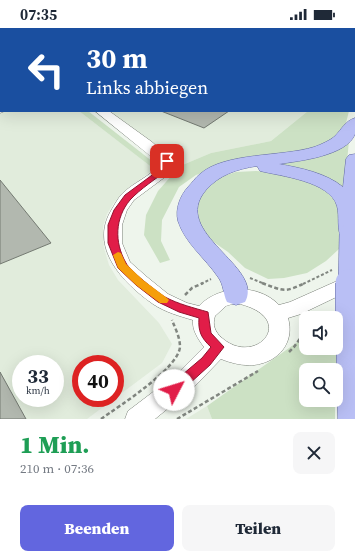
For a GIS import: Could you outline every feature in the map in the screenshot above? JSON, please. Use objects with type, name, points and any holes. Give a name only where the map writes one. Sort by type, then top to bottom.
[{"type":"main road","points":[[236,296],[234,284],[228,274],[197,239],[188,218],[187,202],[197,185],[219,170],[240,164],[319,152],[337,143],[350,132],[355,123]]},
{"type":"main road","points":[[353,419],[350,234],[355,159]]},
{"type":"main road","points":[[219,170],[263,166],[304,174],[322,182],[337,192],[346,203],[350,234]]},
{"type":"street","points":[[102,112],[147,145],[168,163],[160,174],[128,197],[119,210],[113,225],[113,243],[122,265],[161,299],[182,309],[204,315]]},
{"type":"street","points":[[276,313],[294,309],[351,283]]},
{"type":"street","points":[[236,296],[247,296],[259,300],[269,306],[276,313],[280,323],[281,333],[276,342],[268,350],[257,355],[243,356],[230,353],[218,347],[206,336],[204,329],[204,315],[209,308],[225,297],[236,296]]},
{"type":"street","points":[[137,419],[186,380],[218,347]]},
{"type":"path","points":[[283,356],[294,349],[299,339]]},
{"type":"path","points":[[177,419],[259,370]]},
{"type":"shaded area","points":[[2,112],[80,112],[154,169],[126,190],[115,201],[107,214],[103,226],[104,248],[109,265],[118,280],[159,323],[172,344],[162,363],[124,391],[124,355],[72,355],[72,407],[103,407],[87,419],[0,419],[0,113]]},
{"type":"shaded area","points":[[108,112],[307,112],[271,141],[211,153],[180,166]]},
{"type":"shaded area","points":[[207,406],[212,419],[186,419]]},
{"type":"green space","points":[[80,112],[89,112],[157,165],[154,169]]},
{"type":"green space","points":[[307,112],[349,112],[344,131],[314,150],[223,166],[196,175],[179,187],[162,220],[161,241],[170,260],[160,263],[144,235],[146,215],[158,191],[180,166],[211,153],[271,141]]},
{"type":"green space","points":[[349,141],[344,192],[315,173],[286,165],[268,163]]},
{"type":"green space","points":[[236,172],[274,172],[324,187],[341,204],[339,249],[326,261],[307,273],[284,278],[268,279],[245,268],[228,252],[212,241],[199,225],[197,197],[217,178]]},
{"type":"green space","points":[[299,341],[299,355],[337,355],[336,363],[299,363],[299,407],[335,407],[335,419],[212,419],[207,406]]},
{"type":"building","points":[[164,112],[228,112],[204,128]]},
{"type":"building","points":[[0,180],[51,243],[0,264]]},
{"type":"building","points":[[0,372],[12,394],[12,407],[19,407],[26,419],[0,419]]},
{"type":"slow traffic","points":[[118,255],[122,265],[140,282],[164,300]]},
{"type":"route","points":[[167,161],[168,163],[166,168],[128,197],[119,210],[113,225],[113,243],[122,265],[161,299],[182,309],[204,315],[203,322],[206,336],[218,347],[206,361],[174,390]]}]
